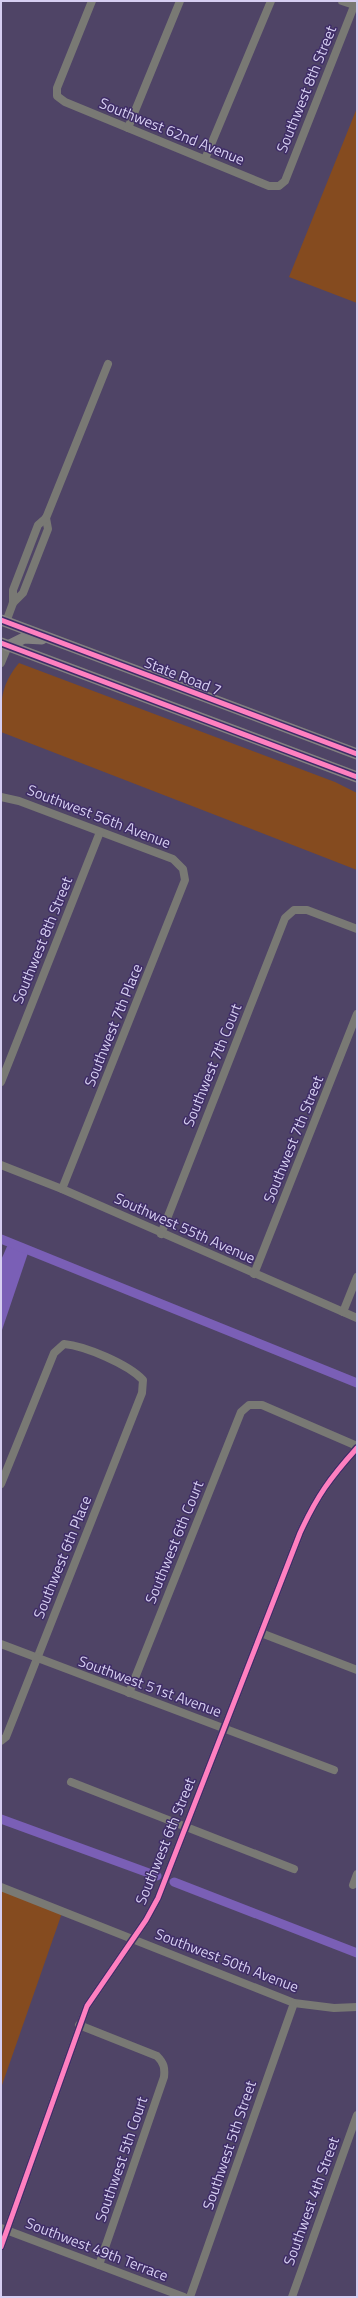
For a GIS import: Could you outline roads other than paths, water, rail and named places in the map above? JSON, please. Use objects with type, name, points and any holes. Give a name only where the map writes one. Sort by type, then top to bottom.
[{"type":"main road","name":"State Road 7","points":[[3,623],[55,640],[357,754]]},
{"type":"main road","points":[[4,645],[24,638],[55,640]]},
{"type":"main road","points":[[4,645],[357,777]]},
{"type":"street","name":"Southwest 62nd Avenue","points":[[92,1],[57,88],[57,96],[64,102],[269,186],[279,186]]},
{"type":"street","points":[[128,128],[180,1]]},
{"type":"street","points":[[205,159],[271,1]]},
{"type":"street","points":[[342,1],[355,3]]},
{"type":"street","name":"Southwest 8th Street","points":[[279,186],[285,181],[355,3]]},
{"type":"street","points":[[3,623],[13,604],[23,593],[48,529],[46,518],[108,364]]},
{"type":"street","points":[[1,663],[4,645]]},
{"type":"street","name":"Southwest 56th Avenue","points":[[1,797],[19,801],[173,859],[183,870]]},
{"type":"street","name":"Southwest 8th Street","points":[[1,1082],[100,832]]},
{"type":"street","name":"Southwest 7th Place","points":[[62,1190],[185,880],[183,870]]},
{"type":"street","name":"Southwest 7th Court","points":[[161,1234],[286,918],[294,910],[307,910],[357,929]]},
{"type":"street","name":"Southwest 7th Street","points":[[254,1274],[357,1014]]},
{"type":"street","name":"Southwest 55th Avenue","points":[[1,1165],[357,1318]]},
{"type":"street","points":[[343,1312],[357,1277]]},
{"type":"street","name":"Southwest 6th Place","points":[[1,1484],[54,1353],[64,1344],[75,1345],[135,1371],[143,1380],[142,1393],[6,1737],[1,1741]]},
{"type":"street","name":"Southwest 6th Court","points":[[129,1693],[241,1412],[250,1405],[262,1405],[357,1447]]},
{"type":"street","name":"Southwest 6th Street","points":[[1,2247],[4,2229],[87,2006],[158,1898],[223,1728],[314,1503],[330,1478],[357,1447]]},
{"type":"street","points":[[261,1634],[356,1667]]},
{"type":"street","name":"Southwest 51st Avenue","points":[[1,1644],[37,1659],[334,1770]]},
{"type":"street","points":[[71,1782],[294,1869]]},
{"type":"street","points":[[353,1885],[357,1874]]},
{"type":"street","name":"Southwest 50th Avenue","points":[[1,1887],[294,2003],[334,2008],[357,2007]]},
{"type":"street","name":"Southwest 5th Street","points":[[190,2297],[294,2003]]},
{"type":"street","name":"Southwest 5th Court","points":[[79,2025],[157,2056],[163,2062],[164,2077],[99,2265]]},
{"type":"street","name":"Southwest 4th Street","points":[[292,2297],[357,2115]]},
{"type":"street","name":"Southwest 49th Terrace","points":[[4,2229],[184,2297]]},
{"type":"waterway","points":[[1,1239],[357,1383]]},
{"type":"waterway","points":[[1,1819],[157,1876]]},
{"type":"waterway","points":[[174,1882],[357,1953]]}]
